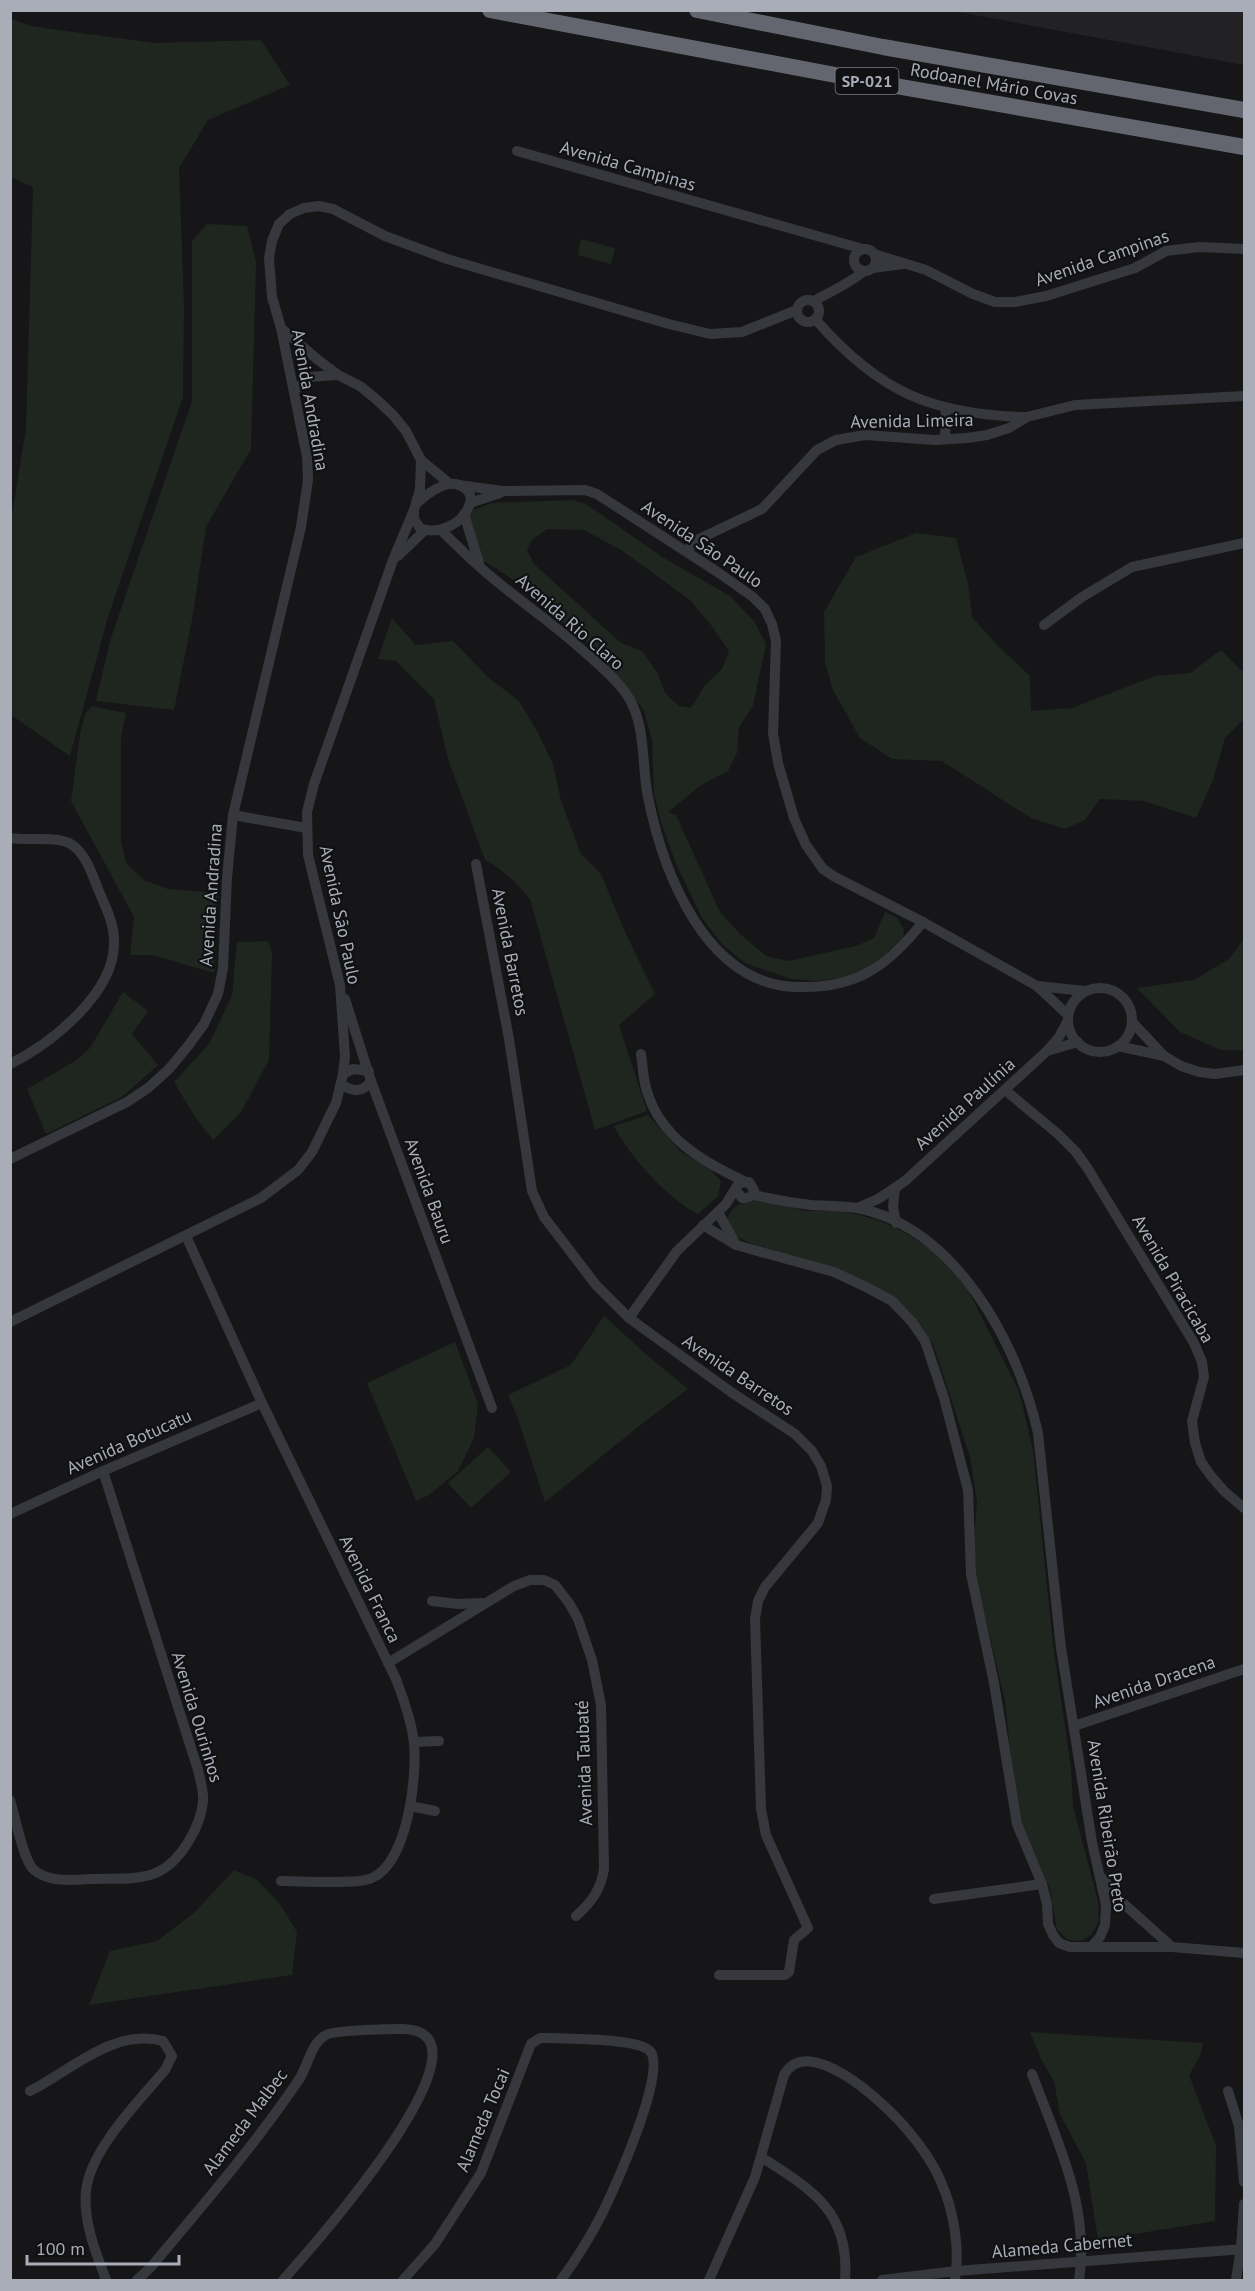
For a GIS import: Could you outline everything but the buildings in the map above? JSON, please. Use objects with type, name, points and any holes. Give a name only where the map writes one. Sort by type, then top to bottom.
[{"type":"highway","name":"Rodoanel Mário Covas","points":[[490,10],[855,79],[1245,147]]},
{"type":"highway","name":"Rodoanel Mário Covas","points":[[697,10],[883,47],[1245,110]]},
{"type":"street","name":"Avenida Campinas","points":[[517,151],[834,242],[862,262],[906,263]]},
{"type":"street","name":"Avenida Andradina","points":[[10,1159],[127,1102],[148,1089],[169,1069],[204,1024],[218,994],[223,968],[227,878],[233,815],[301,527],[308,480],[307,457],[295,390],[272,297],[269,258],[272,241],[279,224],[290,214],[304,208],[319,206],[333,209],[385,236],[447,259],[710,334],[742,332],[797,310]]},
{"type":"street","name":"Avenida Campinas","points":[[862,262],[869,250],[874,254],[926,270],[995,302],[1016,302],[1046,296],[1135,268],[1166,251],[1199,247],[1245,249]]},
{"type":"street","points":[[816,320],[812,322],[801,320],[797,310],[803,301],[814,302],[853,280],[862,262]]},
{"type":"street","points":[[814,302],[820,310],[816,320]]},
{"type":"street","points":[[816,320],[868,370],[925,403],[968,414],[1027,417]]},
{"type":"street","points":[[281,328],[338,375],[360,386],[393,414],[406,431],[421,460],[454,485],[465,488],[470,494],[470,503],[464,514],[453,524],[441,530],[420,528],[414,519],[420,489],[421,460]]},
{"type":"street","points":[[295,390],[309,377],[338,375]]},
{"type":"street","name":"Avenida Limeira","points":[[686,551],[699,539],[762,509],[817,450],[836,440],[865,435],[945,439],[987,435],[1009,428],[1027,417],[1075,405],[1245,396]]},
{"type":"street","points":[[945,439],[946,408]]},
{"type":"street","points":[[415,507],[431,491],[454,485]]},
{"type":"street","name":"Avenida São Paulo","points":[[454,485],[503,491],[585,490],[597,494],[753,597],[765,609],[776,641],[773,733],[776,753],[794,818],[813,856],[835,877],[1037,986],[1068,1017]]},
{"type":"street","name":"Avenida São Paulo","points":[[470,503],[503,491]]},
{"type":"street","name":"Avenida São Paulo","points":[[10,1322],[261,1198],[298,1170],[326,1128],[336,1103],[345,1056],[340,985],[308,855],[307,812],[314,784],[393,560],[415,507]]},
{"type":"street","name":"Avenida Rio Claro","points":[[464,514],[474,552],[482,568]]},
{"type":"street","name":"Avenida São Paulo","points":[[393,560],[425,530]]},
{"type":"street","name":"Avenida Rio Claro","points":[[441,530],[482,568],[607,672],[624,691],[635,708],[640,729],[648,798],[664,856],[686,907],[702,934],[722,955],[762,980],[790,987],[819,988],[864,976],[886,962],[903,946],[922,922]]},
{"type":"street","points":[[1044,625],[1082,597],[1132,567],[1245,543]]},
{"type":"street","points":[[233,815],[306,828]]},
{"type":"street","points":[[10,838],[63,841],[76,848],[90,872],[112,924],[115,942],[109,971],[96,996],[79,1014],[53,1035],[10,1064]]},
{"type":"street","name":"Avenida Barretos","points":[[476,864],[509,1039],[532,1191],[544,1217],[585,1272],[629,1318],[731,1392],[795,1434],[812,1451],[825,1477],[826,1500],[818,1523],[765,1587],[758,1601],[755,1619],[760,1809],[766,1836],[809,1926],[794,1940],[789,1972],[785,1975],[718,1975]]},
{"type":"street","name":"Avenida Bauru","points":[[340,985],[370,1076],[492,1408]]},
{"type":"street","name":"Avenida São Paulo","points":[[1037,986],[1085,991]]},
{"type":"street","points":[[1094,988],[1113,990],[1127,1003],[1132,1022],[1130,1031],[1118,1046],[1108,1051],[1087,1048],[1078,1042],[1069,1028],[1068,1017],[1074,1001],[1085,991],[1094,988]]},
{"type":"street","name":"Avenida Paulínia","points":[[896,1223],[893,1206],[895,1188],[1047,1051],[1059,1037],[1068,1017]]},
{"type":"street","points":[[1132,1022],[1164,1056],[1181,1066],[1215,1074],[1245,1070]]},
{"type":"street","name":"Avenida Paulínia","points":[[1047,1051],[1078,1042]]},
{"type":"street","points":[[1118,1046],[1164,1056]]},
{"type":"street","name":"Avenida Ribeirão Preto","points":[[641,1054],[646,1090],[654,1110],[666,1130],[689,1150],[723,1171],[744,1189],[804,1204],[857,1208],[896,1223],[926,1239],[967,1279],[998,1330],[1019,1373],[1038,1433],[1061,1648],[1092,1842],[1106,1905],[1105,1925],[1100,1937],[1091,1947]]},
{"type":"street","points":[[353,1069],[370,1076],[364,1089],[358,1091],[347,1088],[342,1079],[353,1069]]},
{"type":"street","name":"Avenida Piracicaba","points":[[1005,1090],[1076,1152],[1182,1321],[1202,1362],[1204,1377],[1192,1421],[1202,1462],[1224,1491],[1245,1508]]},
{"type":"street","name":"Avenida Paulínia","points":[[857,1208],[878,1199],[905,1181]]},
{"type":"street","points":[[629,1318],[677,1251],[744,1189]]},
{"type":"street","points":[[718,1212],[736,1245]]},
{"type":"street","points":[[703,1225],[736,1245],[834,1272],[868,1287],[892,1301],[912,1322],[925,1341],[944,1398],[968,1490],[970,1574],[994,1683],[1015,1814],[1042,1884],[1047,1904],[1048,1924],[1053,1935],[1059,1943],[1070,1947],[1172,1947],[1245,1953]]},
{"type":"street","name":"Avenida Franca","points":[[186,1236],[262,1403],[388,1663],[405,1704],[414,1742],[415,1762],[407,1821],[398,1849],[389,1865],[374,1878],[355,1881],[281,1881]]},
{"type":"street","name":"Avenida Botucatu","points":[[10,1514],[103,1471],[262,1403]]},
{"type":"street","name":"Avenida Ourinhos","points":[[10,1800],[28,1860],[34,1870],[44,1875],[67,1880],[143,1877],[159,1872],[177,1856],[191,1837],[204,1801],[198,1770],[103,1471]]},
{"type":"street","name":"Avenida Taubaté","points":[[388,1663],[483,1603],[513,1586],[530,1580],[544,1580],[555,1585],[569,1603],[578,1619],[592,1660],[601,1705],[604,1869],[602,1882],[596,1894],[576,1916]]},
{"type":"street","points":[[432,1601],[458,1604],[483,1603]]},
{"type":"street","name":"Avenida Dracena","points":[[1074,1726],[1245,1669]]},
{"type":"street","points":[[414,1742],[439,1741]]},
{"type":"street","points":[[410,1806],[435,1811]]},
{"type":"street","points":[[1099,1873],[1124,1904],[1172,1947]]},
{"type":"street","points":[[934,1899],[1042,1884]]},
{"type":"street","name":"Alameda Malbec","points":[[137,2280],[151,2267],[258,2137],[301,2078],[312,2053],[322,2039],[333,2032],[403,2029],[420,2032],[430,2042],[434,2056],[429,2074],[417,2100],[384,2157],[355,2198],[284,2280]]},
{"type":"street","points":[[30,2091],[100,2049],[130,2040],[143,2038],[163,2042],[172,2056],[165,2070],[100,2151],[86,2190],[91,2236],[106,2280]]},
{"type":"street","name":"Alameda Tocai","points":[[403,2280],[435,2244],[482,2173],[509,2107],[531,2044],[540,2038],[551,2038],[631,2043],[644,2047],[651,2052],[655,2061],[648,2100],[601,2216],[574,2263],[561,2280]]},
{"type":"street","points":[[709,2280],[761,2157],[784,2075],[789,2067],[804,2060],[818,2062],[843,2074],[876,2098],[902,2124],[927,2156],[941,2181],[951,2208],[956,2276]]},
{"type":"street","points":[[1032,2074],[1070,2170],[1077,2203],[1082,2261],[1079,2280]]},
{"type":"street","points":[[1228,2091],[1239,2126],[1245,2181]]},
{"type":"street","points":[[761,2157],[807,2186],[824,2204],[838,2226],[845,2246],[845,2280]]},
{"type":"street","points":[[1236,2280],[1243,2248],[1245,2204]]},
{"type":"street","name":"Alameda Cabernet","points":[[882,2280],[956,2276],[1082,2261],[1243,2248]]},
{"type":"street","points":[[99,2261],[111,2280]]},
{"type":"street","points":[[715,2268],[721,2280]]},
{"type":"shaded area","points":[[953,11],[1244,11],[1244,65]]},
{"type":"shaded area","points":[[10,18],[30,26],[154,43],[261,40],[290,85],[208,120],[179,168],[184,305],[183,397],[108,617],[70,756],[11,715],[11,521],[26,428],[33,187],[11,177]]},
{"type":"shaded area","points":[[207,224],[247,226],[256,262],[251,449],[206,527],[192,620],[174,710],[96,701],[110,641],[192,401],[192,241]]},
{"type":"shaded area","points":[[581,239],[615,248],[611,264],[578,255]]},
{"type":"shaded area","points":[[573,500],[586,504],[664,558],[730,596],[754,621],[766,644],[753,706],[739,727],[737,753],[728,771],[700,786],[668,812],[676,815],[720,912],[740,934],[766,956],[789,961],[856,946],[874,938],[885,912],[896,917],[904,929],[903,938],[872,966],[842,978],[814,981],[791,979],[745,963],[722,944],[702,918],[676,864],[661,822],[654,793],[652,740],[644,710],[581,635],[524,588],[482,560],[467,521],[473,510],[492,503]],"holes":[[[547,529],[584,530],[621,550],[690,600],[729,651],[722,669],[705,685],[691,708],[679,706],[665,693],[658,674],[642,651],[621,643],[534,564],[527,550],[532,540]]]},
{"type":"shaded area","points":[[916,533],[956,538],[968,584],[972,617],[997,645],[1030,676],[1031,711],[1072,708],[1155,676],[1190,673],[1221,650],[1244,673],[1244,719],[1225,738],[1213,780],[1196,818],[1144,801],[1100,799],[1085,820],[1065,829],[1031,818],[942,761],[892,759],[860,738],[832,688],[825,662],[824,612],[856,557]]},
{"type":"shaded area","points":[[392,618],[416,645],[453,641],[489,678],[519,701],[538,733],[553,764],[561,801],[581,854],[601,874],[625,932],[655,994],[619,1025],[647,1111],[595,1130],[530,899],[509,877],[485,860],[448,759],[434,699],[396,661],[378,659]]},
{"type":"shaded area","points":[[92,706],[126,713],[121,738],[121,841],[126,863],[144,880],[168,889],[218,893],[214,973],[153,955],[130,955],[134,917],[71,801],[80,734],[85,714]]},
{"type":"shaded area","points":[[1244,939],[1244,1050],[1221,1050],[1180,1032],[1137,988],[1194,980],[1229,959]]},
{"type":"shaded area","points":[[268,941],[272,952],[269,1060],[241,1112],[213,1140],[195,1117],[174,1082],[209,1044],[232,995],[237,942]]},
{"type":"shaded area","points":[[123,992],[148,1011],[132,1034],[158,1065],[122,1097],[46,1134],[27,1089],[77,1060],[90,1048]]},
{"type":"shaded area","points":[[648,1115],[680,1151],[711,1170],[721,1181],[718,1196],[698,1214],[662,1188],[650,1176],[620,1138],[614,1126]]},
{"type":"shaded area","points":[[770,1202],[805,1211],[843,1211],[878,1220],[904,1232],[937,1253],[968,1290],[1019,1391],[1033,1450],[1053,1644],[1071,1768],[1073,1806],[1098,1901],[1099,1922],[1091,1935],[1081,1941],[1068,1940],[1057,1930],[1050,1889],[1022,1824],[1013,1779],[1005,1701],[976,1578],[974,1541],[977,1502],[970,1457],[933,1344],[918,1323],[903,1309],[780,1252],[750,1243],[734,1235],[727,1221],[730,1212],[741,1203]]},
{"type":"shaded area","points":[[604,1316],[688,1389],[545,1502],[508,1395],[571,1365]]},
{"type":"shaded area","points":[[455,1342],[478,1404],[474,1438],[458,1471],[429,1495],[416,1501],[367,1383]]},
{"type":"shaded area","points":[[488,1447],[511,1472],[471,1508],[448,1483]]},
{"type":"shaded area","points":[[234,1870],[257,1880],[280,1904],[297,1932],[292,1975],[89,2005],[110,1951],[157,1941],[195,1912]]},
{"type":"shaded area","points":[[1030,2032],[1203,2043],[1200,2056],[1189,2075],[1216,2146],[1215,2221],[1098,2240],[1086,2163],[1060,2114],[1054,2081],[1042,2061]]}]
